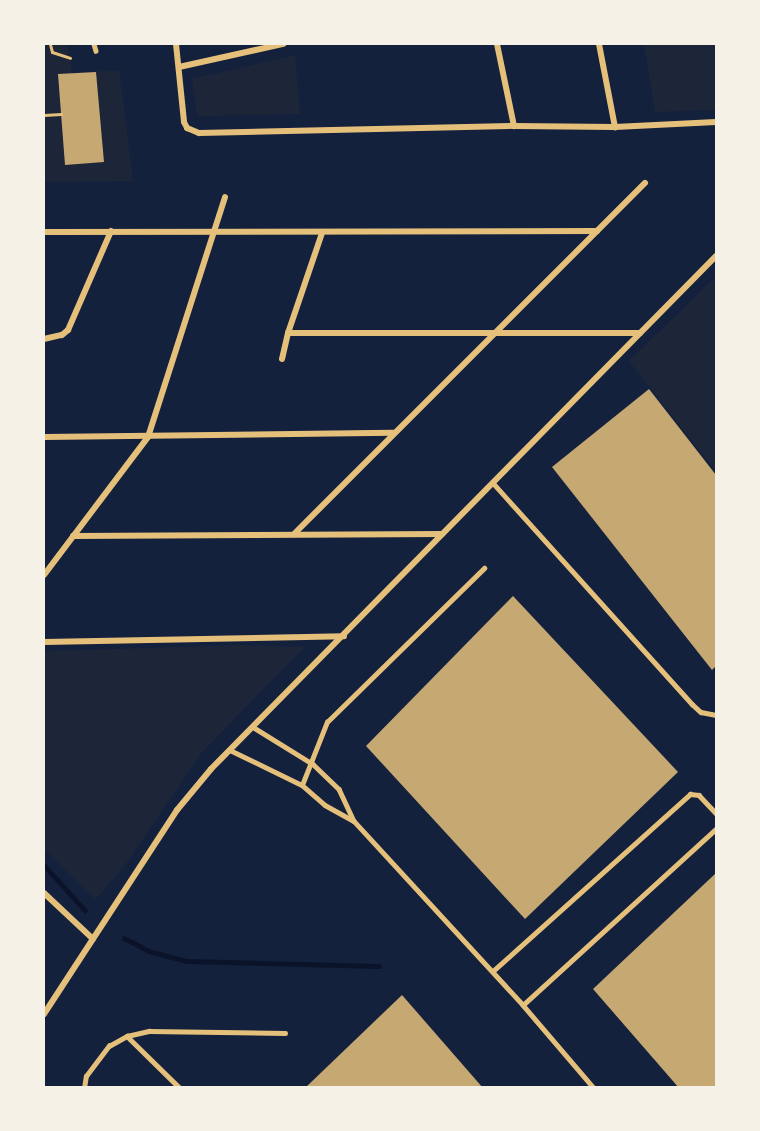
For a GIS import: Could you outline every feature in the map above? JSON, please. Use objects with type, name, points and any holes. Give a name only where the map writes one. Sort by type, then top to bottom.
[{"type":"street","points":[[176,44],[184,122],[199,133],[514,126],[615,127],[717,122]]},
{"type":"street","points":[[178,67],[284,44]]},
{"type":"street","points":[[497,44],[514,126]]},
{"type":"street","points":[[599,44],[615,127]]},
{"type":"street","points":[[295,533],[393,432],[497,332],[645,183]]},
{"type":"street","points":[[44,575],[148,437],[225,197]]},
{"type":"street","points":[[44,339],[62,335],[68,330],[111,231]]},
{"type":"street","points":[[44,232],[597,231]]},
{"type":"street","points":[[282,359],[288,333],[322,233]]},
{"type":"street","points":[[44,1014],[93,939],[107,913],[177,810],[230,750],[717,256]]},
{"type":"street","points":[[288,333],[640,333]]},
{"type":"street","points":[[44,438],[393,432]]},
{"type":"street","points":[[73,536],[442,534]]},
{"type":"street","points":[[44,642],[344,636]]},
{"type":"street","points":[[44,893],[93,939]]},
{"type":"lane","points":[[94,44],[96,51]]},
{"type":"lane","points":[[494,484],[692,704],[701,712],[717,715]]},
{"type":"lane","points":[[302,784],[327,722],[484,568]]},
{"type":"lane","points":[[253,727],[312,764],[339,789],[354,821],[524,1005],[594,1088]]},
{"type":"lane","points":[[230,750],[302,784],[325,805],[354,821]]},
{"type":"lane","points":[[493,971],[690,794],[699,795],[717,813]]},
{"type":"lane","points":[[524,1005],[717,829]]},
{"type":"lane","points":[[84,1088],[86,1076],[109,1046],[127,1036],[149,1031],[285,1033]]},
{"type":"lane","points":[[127,1036],[180,1088]]},
{"type":"path","points":[[50,44],[52,52],[70,58]]},
{"type":"path","points":[[44,115],[61,114]]},
{"type":"shaded area","points":[[44,44],[67,44],[72,73],[119,70],[133,181],[44,182]]},
{"type":"shaded area","points":[[644,44],[716,44],[716,110],[655,112]]},
{"type":"shaded area","points":[[295,55],[300,114],[197,116],[192,79]]},
{"type":"shaded area","points":[[716,276],[716,472],[629,361]]},
{"type":"shaded area","points":[[243,645],[305,647],[203,751],[123,868],[95,900],[44,849],[44,651]]},
{"type":"building","points":[[96,72],[104,162],[65,165],[58,74]]},
{"type":"building","points":[[649,389],[716,475],[716,666],[712,670],[552,467]]},
{"type":"building","points":[[513,596],[678,772],[525,919],[366,746]]},
{"type":"building","points":[[716,873],[716,1088],[679,1088],[593,989]]},
{"type":"building","points":[[402,995],[483,1088],[305,1088]]},
{"type":"waterway","points":[[44,865],[85,910]]},
{"type":"waterway","points":[[124,938],[149,951],[186,961],[379,966]]}]
